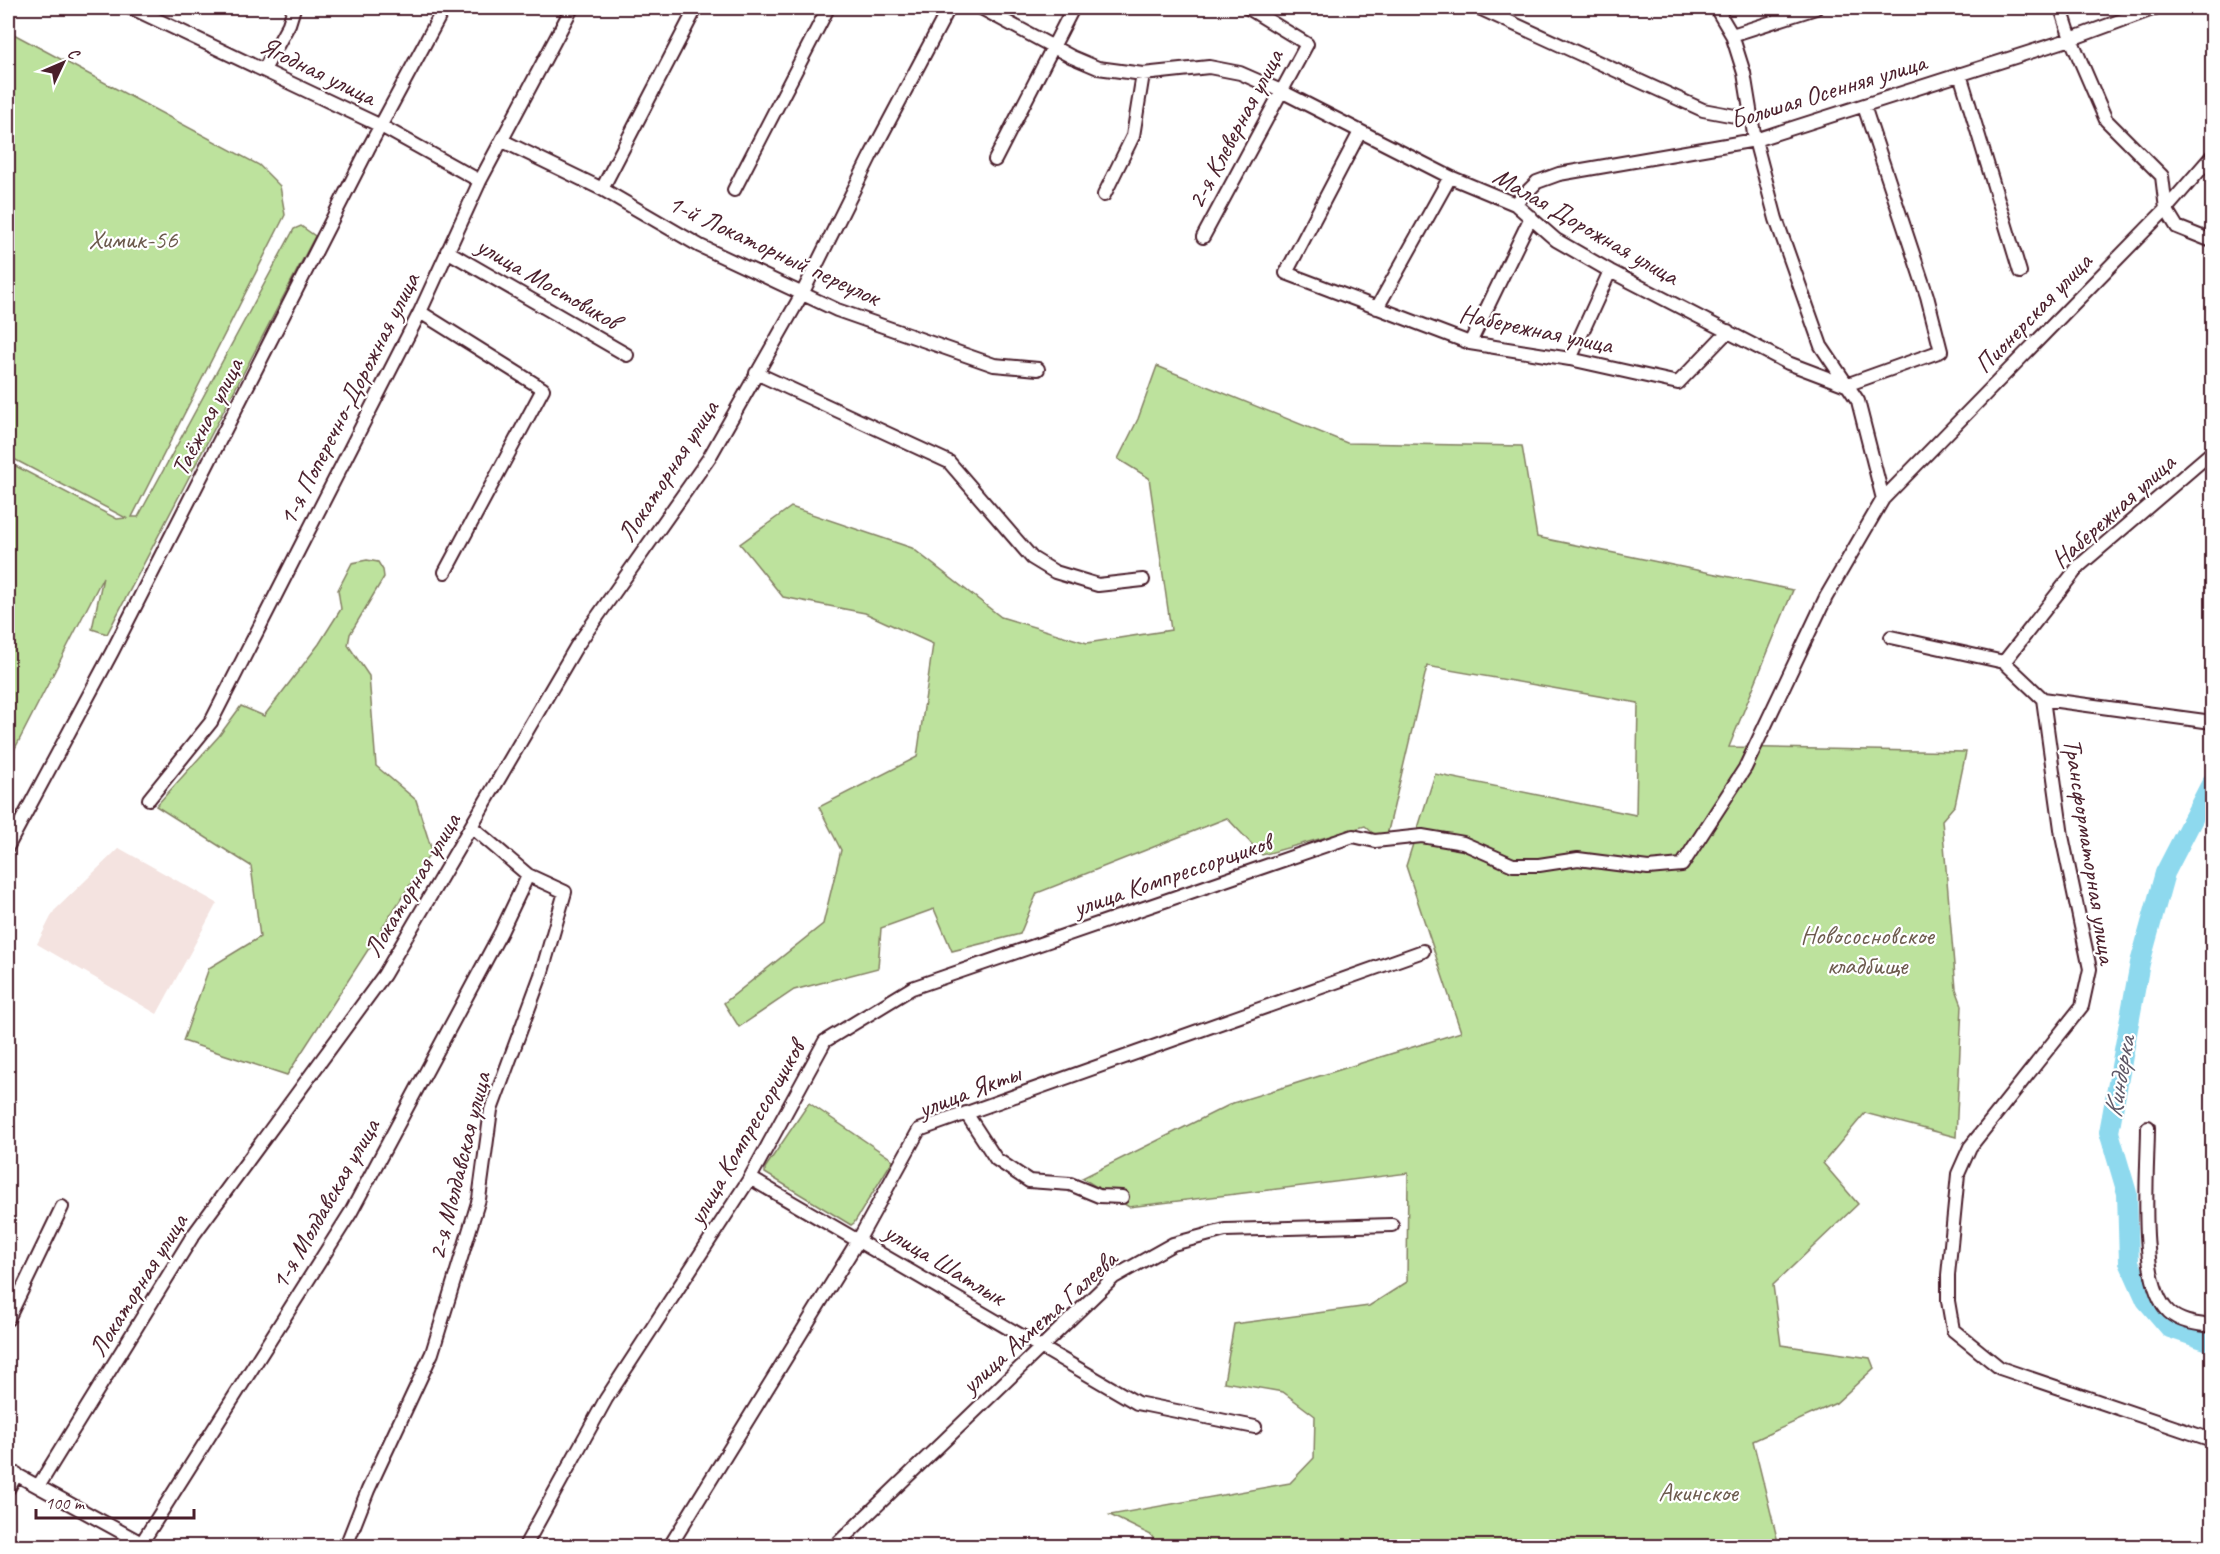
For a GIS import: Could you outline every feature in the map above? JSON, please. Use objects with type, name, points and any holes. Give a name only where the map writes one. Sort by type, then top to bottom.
[{"type":"street","name":"Ягодная улица","points":[[132,8],[381,126],[480,181]]},
{"type":"street","points":[[264,70],[289,24],[294,8]]},
{"type":"street","name":"Таёжная улица","points":[[8,846],[112,652],[381,126],[444,8]]},
{"type":"street","name":"1-я Поперечно-Дорожная улица","points":[[149,799],[211,722],[420,312],[480,181],[572,8]]},
{"type":"street","points":[[602,189],[696,8]]},
{"type":"street","points":[[734,190],[828,8]]},
{"type":"street","name":"Локаторная улица","points":[[39,1485],[192,1237],[384,975],[473,828],[576,647],[709,458],[802,294],[870,157],[949,8]]},
{"type":"street","name":"Малая Дорожная улица","points":[[981,8],[1085,64],[1120,73],[1143,74],[1209,67],[1240,74],[1281,91],[1450,177],[1515,204],[1556,240],[1610,271],[1788,363],[1846,385]]},
{"type":"street","points":[[995,160],[1073,8]]},
{"type":"street","name":"2-я Клеверная улица","points":[[1203,237],[1307,44],[1248,8]]},
{"type":"street","points":[[1479,8],[1703,110],[1751,119]]},
{"type":"street","points":[[1716,8],[1732,35],[1744,73],[1755,140],[1776,219],[1821,346],[1858,401],[1883,499]]},
{"type":"street","points":[[1732,35],[1815,8]]},
{"type":"street","points":[[2061,8],[2071,39],[2106,120],[2162,176],[2166,209],[2177,227],[2212,241]]},
{"type":"street","name":"Большая Осенняя улица","points":[[1515,204],[1537,182],[1559,174],[1755,140],[2071,39],[2155,8]]},
{"type":"street","points":[[1104,195],[1133,136],[1143,74]]},
{"type":"street","points":[[1960,74],[2020,272]]},
{"type":"street","points":[[1846,385],[1941,351],[1927,296],[1864,106]]},
{"type":"street","name":"Набережная улица","points":[[1360,132],[1286,273],[1470,343],[1570,359],[1678,384],[1728,331]]},
{"type":"street","name":"1-й Локаторный переулок","points":[[503,141],[602,189],[700,246],[837,310],[994,365],[1038,369]]},
{"type":"street","name":"Пионерская улица","points":[[1422,836],[1463,843],[1513,866],[1578,860],[1648,868],[1682,865],[1745,768],[1826,597],[1883,499],[2166,209],[2212,156]]},
{"type":"street","points":[[1377,308],[1450,177]]},
{"type":"street","points":[[1470,343],[1531,217]]},
{"type":"street","name":"улица Мостовиков","points":[[447,251],[627,355]]},
{"type":"street","points":[[1570,359],[1610,271]]},
{"type":"street","points":[[420,312],[543,388],[445,572]]},
{"type":"street","points":[[756,373],[949,462],[1032,558],[1055,572],[1098,585],[1143,580]]},
{"type":"street","name":"Набережная улица","points":[[2004,662],[2079,566],[2212,453]]},
{"type":"street","points":[[1891,637],[2004,662],[2043,699],[2212,722]]},
{"type":"street","name":"Трансформаторная улица","points":[[2043,699],[2062,836],[2090,969],[2082,1006],[1970,1148],[1958,1173],[1948,1275],[1948,1301],[1953,1330],[2000,1368],[2212,1440]]},
{"type":"street","points":[[473,828],[528,875]]},
{"type":"street","name":"улица Компрессорщиков","points":[[525,1546],[606,1399],[750,1178],[825,1041],[912,988],[1353,836],[1375,842],[1422,836]]},
{"type":"street","name":"2-я Молдавская улица","points":[[346,1546],[368,1490],[432,1353],[479,1199],[491,1110],[541,975],[565,892],[528,875]]},
{"type":"street","name":"1-я Молдавская улица","points":[[144,1545],[351,1212],[501,933],[528,875]]},
{"type":"street","name":"улица Якты","points":[[670,1546],[859,1239],[919,1130],[1423,951]]},
{"type":"street","points":[[966,1113],[996,1159],[1029,1181],[1070,1184],[1099,1196],[1122,1197]]},
{"type":"street","points":[[2148,1127],[2148,1251],[2157,1295],[2170,1313],[2189,1323],[2212,1326]]},
{"type":"street","name":"улица Шатлык","points":[[750,1178],[859,1239],[1137,1403],[1255,1427]]},
{"type":"street","points":[[8,1319],[62,1207]]},
{"type":"street","name":"улица Ахмета Галеева","points":[[835,1546],[1114,1278],[1173,1244],[1225,1230],[1392,1225]]},
{"type":"street","points":[[8,1489],[12,1472],[144,1545]]},
{"type":"shaded area","points":[[119,848],[217,903],[157,1014],[37,944],[54,911]]},
{"type":"green space","name":"Химик-56","points":[[8,31],[259,165],[280,186],[285,215],[132,517],[138,517],[294,229],[301,226],[315,236],[107,634],[92,629],[103,577],[8,762],[8,462],[117,519],[126,518],[8,456]]},
{"type":"green space","points":[[1157,366],[1347,443],[1522,446],[1537,537],[1793,590],[1729,747],[1966,752],[1955,805],[1942,820],[1956,989],[1962,1005],[1956,1137],[1865,1113],[1823,1163],[1858,1204],[1773,1285],[1781,1345],[1870,1358],[1874,1368],[1836,1403],[1753,1441],[1779,1546],[1158,1546],[1151,1535],[1110,1515],[1290,1483],[1314,1458],[1315,1416],[1283,1392],[1224,1382],[1234,1324],[1369,1306],[1407,1282],[1408,1173],[1129,1207],[1082,1178],[1233,1103],[1461,1032],[1406,866],[1435,774],[1636,815],[1638,703],[1427,666],[1385,844],[1365,826],[1262,855],[1227,818],[1037,893],[1020,934],[952,951],[934,909],[881,928],[878,968],[794,990],[739,1027],[724,1003],[823,924],[841,850],[819,807],[917,757],[933,644],[865,613],[783,597],[740,544],[791,507],[912,548],[1001,617],[1087,643],[1171,630],[1149,478],[1118,459],[1138,419]]},
{"type":"green space","points":[[367,560],[378,562],[384,577],[350,634],[348,645],[369,676],[376,766],[416,800],[432,851],[287,1075],[183,1041],[209,968],[260,937],[251,866],[156,806],[219,736],[241,706],[264,716],[319,644],[341,609],[338,590],[352,563]]},
{"type":"green space","points":[[809,1103],[893,1160],[851,1225],[765,1173],[765,1168]]},
{"type":"waterway","name":"Киндерка","points":[[2212,782],[2165,873],[2140,963],[2109,1132],[2127,1193],[2129,1262],[2146,1300],[2170,1328],[2212,1342]]},
{"type":"park label","name":"Новососновское кладбище","points":[[1867,950]]},
{"type":"park label","name":"Акинское","points":[[1698,1492]]}]
